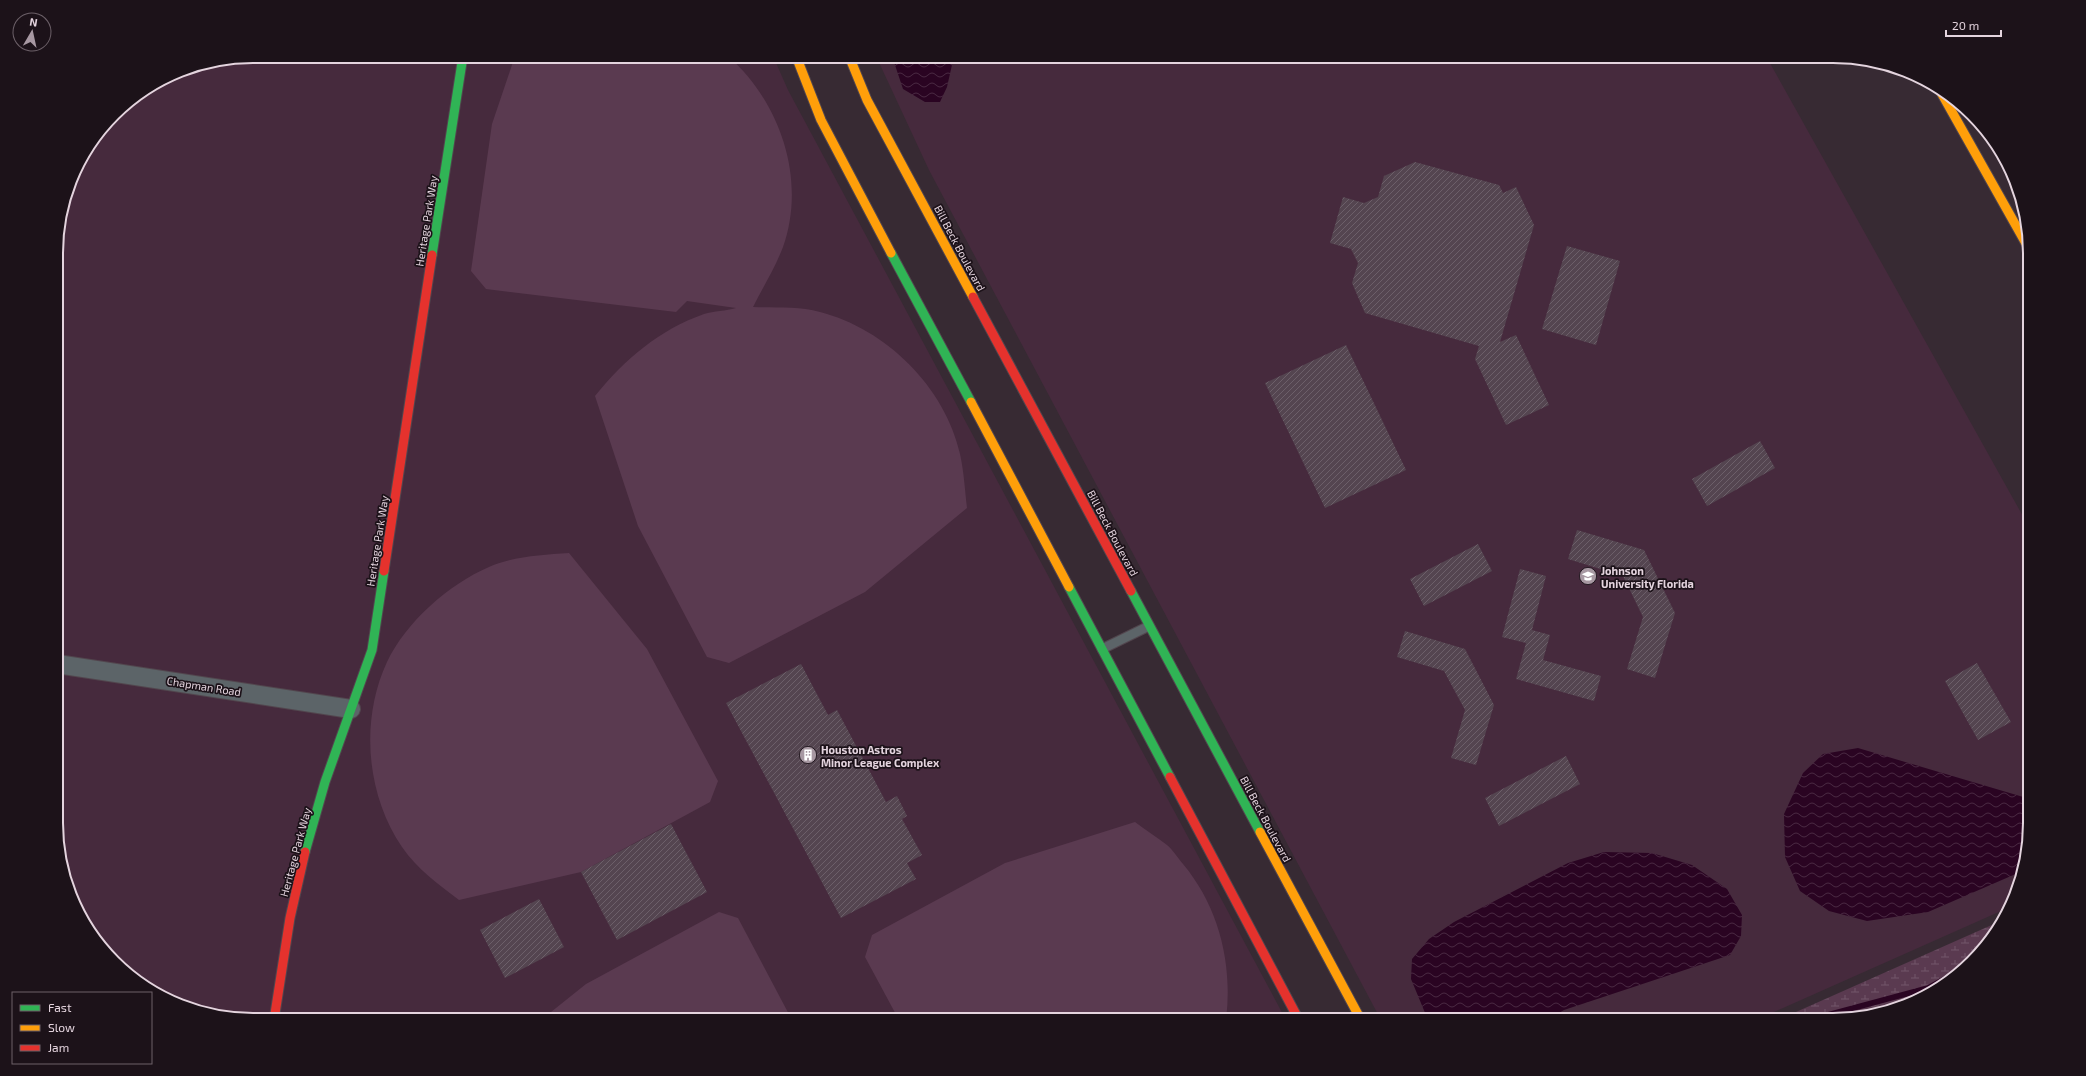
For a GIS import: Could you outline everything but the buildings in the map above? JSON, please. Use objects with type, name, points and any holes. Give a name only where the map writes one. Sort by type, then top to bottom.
[{"type":"main road","name":"Heritage Park Way","points":[[275,1013],[290,917],[309,840],[351,708],[372,650],[462,63]]},
{"type":"main road","points":[[799,63],[821,120],[1296,1013]]},
{"type":"main road","name":"Bill Beck Boulevard","points":[[852,63],[867,100],[1356,1013]]},
{"type":"main road","points":[[1944,98],[2022,237]]},
{"type":"street","name":"Chapman Road","points":[[63,665],[351,708]]},
{"type":"lane","points":[[1102,650],[1149,626]]},
{"type":"shaded area","points":[[241,63],[776,63],[788,90],[1282,1013],[241,1013],[204,1007],[180,999],[158,988],[137,974],[102,939],[88,918],[77,896],[69,872],[63,835],[63,241],[69,204],[77,180],[88,158],[102,137],[137,102],[158,88],[180,77],[204,69]]},
{"type":"shaded area","name":"Johnson University Florida","points":[[879,63],[1770,63],[2023,516],[2023,835],[2017,872],[2009,896],[2001,911],[1772,1013],[1377,1013],[929,170]]},
{"type":"green space","points":[[513,63],[735,63],[762,96],[775,119],[784,143],[790,169],[792,195],[790,221],[783,247],[773,270],[753,307],[812,310],[844,320],[868,332],[909,364],[927,384],[941,406],[952,429],[960,454],[967,508],[865,592],[729,663],[707,657],[638,526],[595,396],[631,358],[644,347],[672,328],[704,314],[736,308],[687,301],[676,312],[486,289],[471,271],[492,124]]},
{"type":"green space","points":[[569,553],[647,649],[718,781],[710,802],[581,872],[459,900],[428,876],[408,855],[390,826],[381,804],[374,780],[370,732],[378,684],[387,662],[405,633],[430,606],[459,583],[489,567],[509,560],[549,554]]},
{"type":"green space","points":[[1135,822],[1171,849],[1195,881],[1206,899],[1221,937],[1225,957],[1228,999],[1227,1013],[895,1013],[865,957],[872,935],[1005,863]]},
{"type":"green space","points":[[719,912],[738,918],[788,1013],[550,1013],[586,984]]},
{"type":"green space","points":[[1994,924],[1976,948],[1949,974],[1928,988],[1906,999],[1882,1007],[1845,1013],[1794,1013]]},
{"type":"water","points":[[894,63],[952,63],[947,87],[940,102],[925,102],[903,89]]},
{"type":"water","points":[[1858,748],[2023,797],[2023,835],[2016,874],[1928,912],[1867,921],[1829,911],[1800,891],[1785,857],[1784,814],[1803,773],[1823,754]]},
{"type":"water","points":[[1604,852],[1652,853],[1692,865],[1727,889],[1742,915],[1741,936],[1730,955],[1564,1010],[1559,1013],[1425,1013],[1411,979],[1412,959],[1429,939],[1454,922],[1568,863]]},
{"type":"waterway","points":[[1835,1013],[1928,988]]},
{"type":"traffic: fast","points":[[432,255],[462,63]]},
{"type":"traffic: fast","points":[[891,253],[971,402]]},
{"type":"traffic: fast","points":[[305,852],[325,782],[372,650],[384,571]]},
{"type":"traffic: fast","points":[[1069,587],[1170,777]]},
{"type":"traffic: fast","points":[[1131,591],[1260,832]]},
{"type":"traffic: slow","points":[[799,63],[821,120],[891,253]]},
{"type":"traffic: slow","points":[[852,63],[867,100],[973,297]]},
{"type":"traffic: slow","points":[[1945,99],[2022,237]]},
{"type":"traffic: slow","points":[[971,402],[1069,587]]},
{"type":"traffic: slow","points":[[1260,832],[1357,1013]]},
{"type":"traffic: jam","points":[[384,571],[432,255]]},
{"type":"traffic: jam","points":[[973,297],[1131,591]]},
{"type":"traffic: jam","points":[[1170,777],[1295,1013]]},
{"type":"traffic: jam","points":[[275,1013],[290,918],[305,852]]},
{"type":"place","name":"Johnson University Florida","points":[[1588,576]]},
{"type":"place","name":"Houston Astros Minor League Complex","points":[[808,755]]}]
